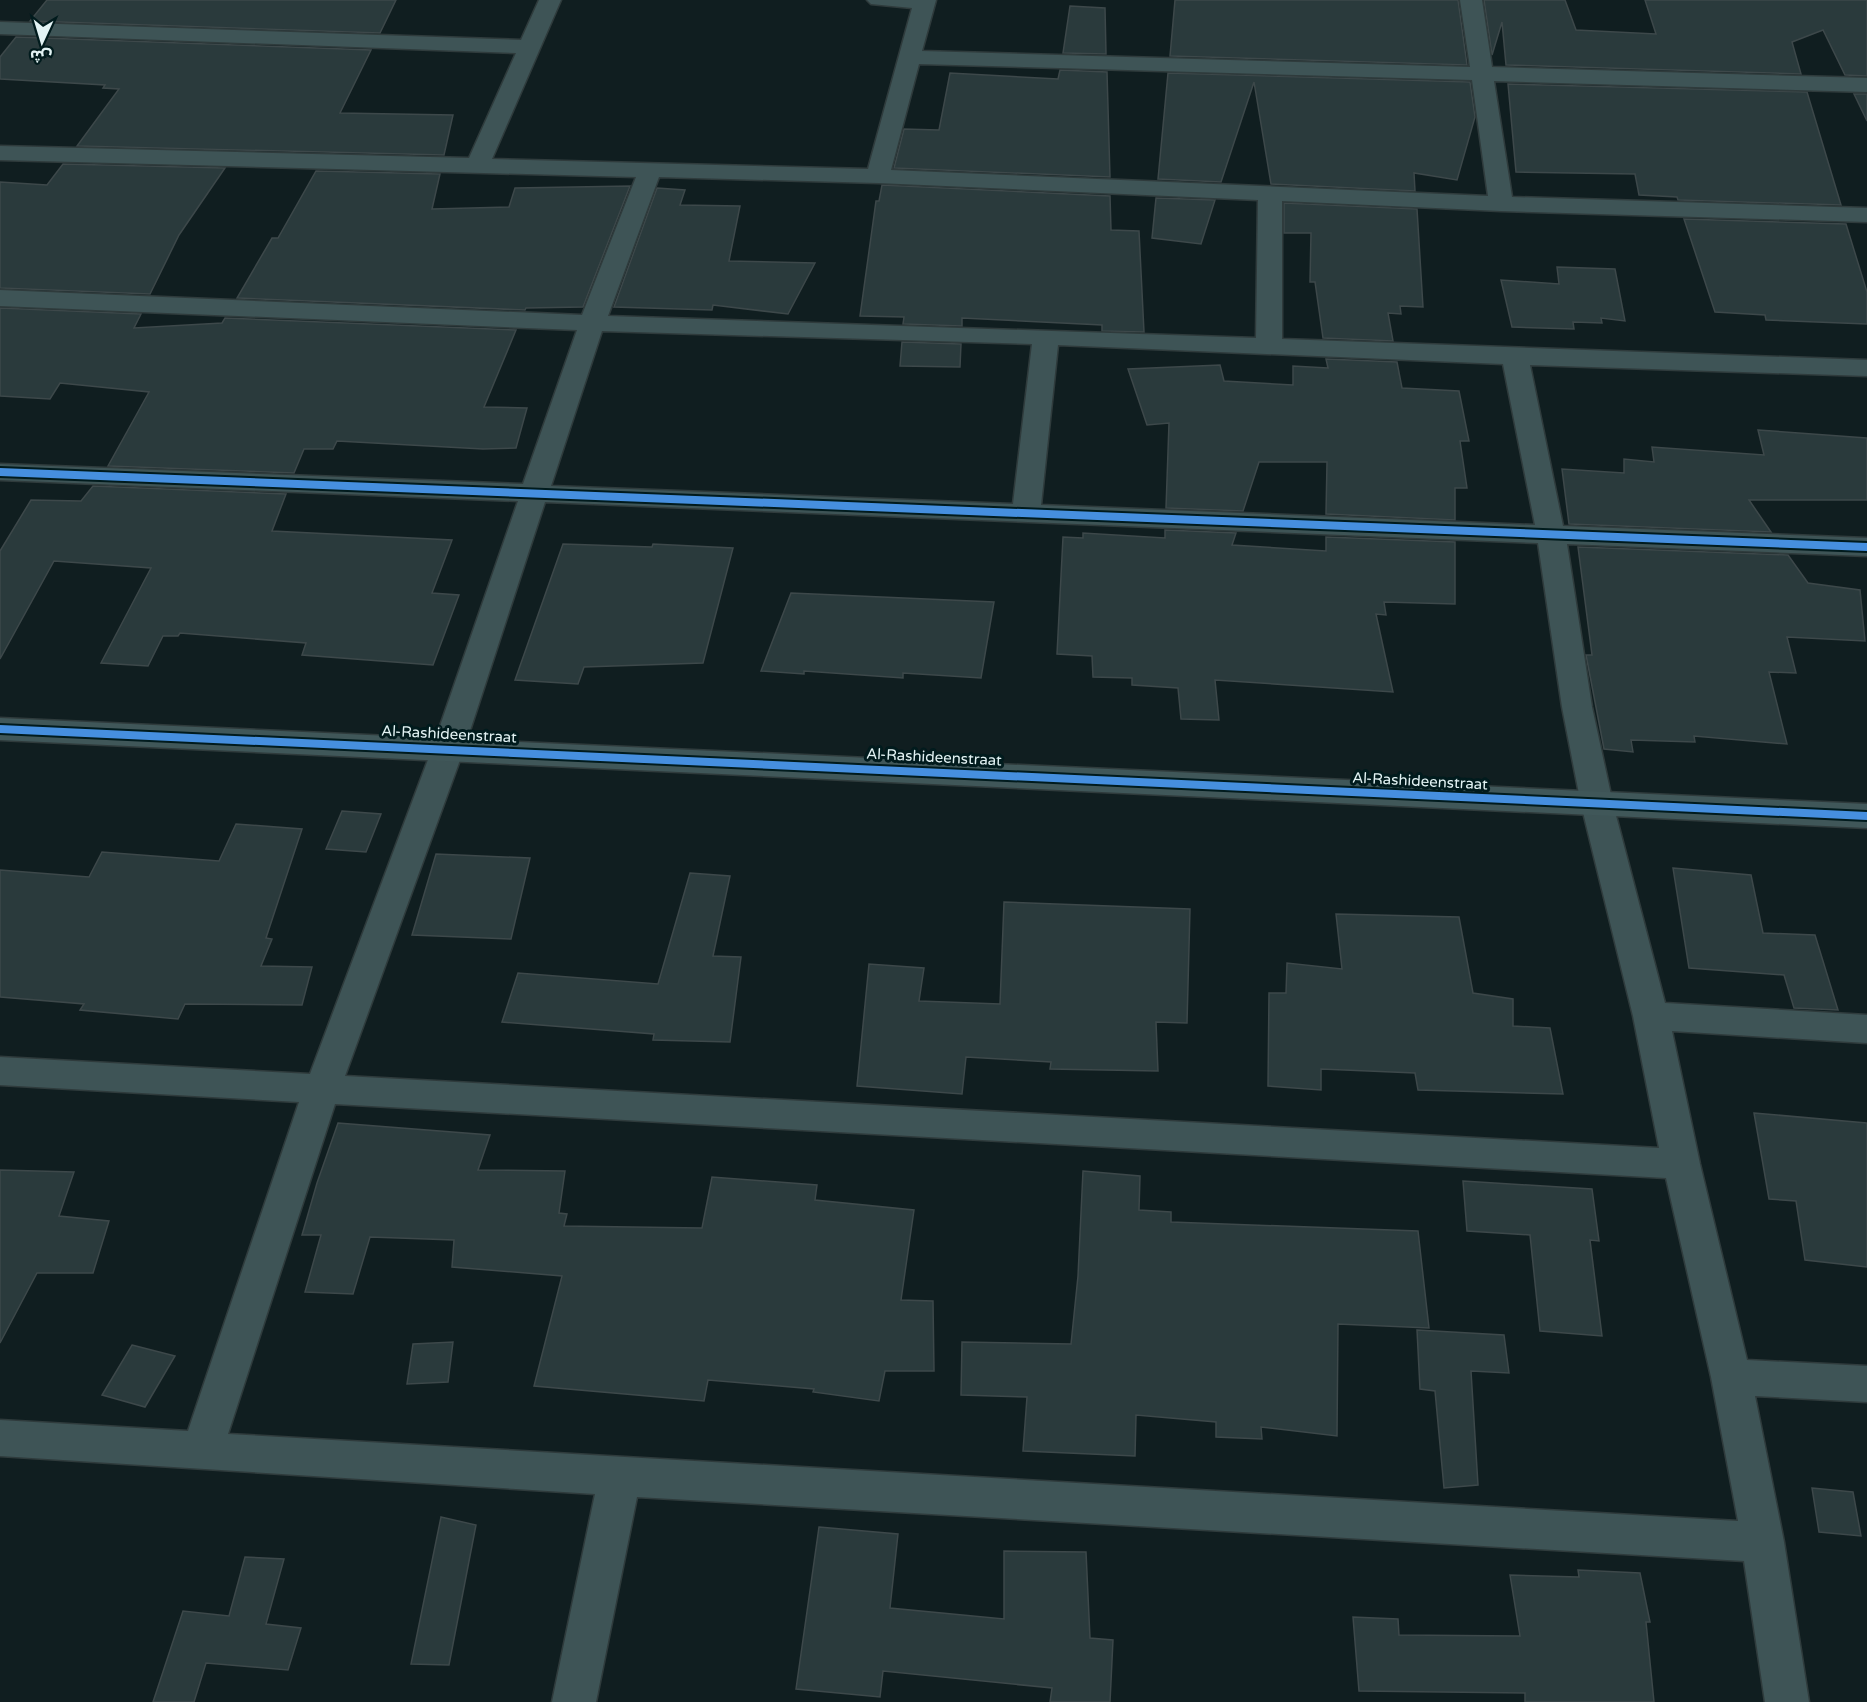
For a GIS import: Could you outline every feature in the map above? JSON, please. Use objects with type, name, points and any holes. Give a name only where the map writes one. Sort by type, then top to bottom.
[{"type":"street","points":[[477,166],[550,0]]},
{"type":"street","points":[[878,0],[924,1],[878,176]]},
{"type":"street","points":[[1471,0],[1501,204]]},
{"type":"street","points":[[0,28],[529,47]]},
{"type":"street","points":[[908,57],[1867,85]]},
{"type":"street","points":[[0,153],[878,176],[1501,204],[1867,216]]},
{"type":"street","points":[[202,1450],[322,1089],[448,749],[592,323],[650,170]]},
{"type":"street","points":[[1269,346],[1270,193]]},
{"type":"street","points":[[0,298],[592,323],[1046,337],[1515,357],[1867,368]]},
{"type":"street","points":[[1026,514],[1046,337]]},
{"type":"street","points":[[1515,357],[1551,535],[1577,707],[1597,804],[1651,1016],[1681,1164],[1731,1377],[1763,1542],[1787,1702]]},
{"type":"street","points":[[0,472],[1867,547]]},
{"type":"street","name":"Al-Rashideenstraat","points":[[0,729],[1867,816]]},
{"type":"street","points":[[1651,1016],[1867,1029]]},
{"type":"street","points":[[0,1071],[1681,1164]]},
{"type":"street","points":[[1731,1377],[1867,1384]]},
{"type":"street","points":[[0,1438],[620,1477],[1763,1542]]},
{"type":"street","points":[[574,1702],[620,1477]]},
{"type":"building","points":[[47,0],[396,0],[380,33],[30,21]]},
{"type":"building","points":[[1175,0],[1458,0],[1467,65],[1170,56]]},
{"type":"building","points":[[1484,0],[1565,0],[1576,30],[1656,34],[1645,0],[1867,0],[1867,76],[1845,75],[1823,30],[1792,42],[1801,74],[1506,65],[1502,22],[1492,55]]},
{"type":"building","points":[[1070,6],[1105,8],[1106,54],[1063,53]]},
{"type":"building","points":[[16,37],[371,50],[340,113],[453,115],[444,155],[77,146],[119,89],[103,88],[105,85],[0,79],[0,57]]},
{"type":"building","points":[[1060,70],[1107,72],[1110,177],[894,168],[904,129],[939,130],[950,73],[1058,79]]},
{"type":"building","points":[[1168,73],[1470,82],[1475,117],[1457,180],[1414,173],[1415,191],[1271,184],[1254,82],[1221,182],[1158,179]]},
{"type":"building","points":[[1508,84],[1807,92],[1841,205],[1678,200],[1677,197],[1639,195],[1635,174],[1516,172]]},
{"type":"building","points":[[1854,94],[1867,94],[1867,121]]},
{"type":"building","points":[[63,164],[225,168],[179,235],[150,294],[0,288],[0,182],[47,185]]},
{"type":"building","points":[[316,171],[440,174],[432,209],[509,207],[515,188],[630,186],[583,307],[526,308],[525,310],[237,298],[272,238],[278,238]]},
{"type":"building","points":[[882,185],[1110,196],[1111,230],[1139,231],[1144,332],[1102,331],[1102,325],[962,318],[962,326],[903,324],[904,317],[860,316],[876,201],[879,201]]},
{"type":"building","points":[[657,188],[685,190],[680,205],[740,206],[729,261],[815,263],[788,314],[713,305],[712,310],[614,307]]},
{"type":"building","points":[[1156,198],[1215,200],[1201,244],[1152,238]]},
{"type":"building","points":[[1284,203],[1417,209],[1423,307],[1400,306],[1401,314],[1388,313],[1393,341],[1323,338],[1315,282],[1310,282],[1311,233],[1284,233]]},
{"type":"building","points":[[1684,219],[1846,224],[1867,292],[1867,324],[1766,320],[1765,315],[1715,312]]},
{"type":"building","points":[[1557,267],[1615,269],[1625,321],[1601,318],[1602,323],[1573,322],[1574,329],[1512,327],[1501,280],[1559,284]]},
{"type":"building","points":[[0,308],[141,314],[134,328],[222,323],[225,318],[516,330],[484,407],[527,408],[516,448],[483,449],[337,441],[333,449],[304,449],[294,473],[108,466],[149,392],[60,383],[50,399],[0,396]]},
{"type":"building","points":[[902,342],[961,344],[960,367],[900,366]]},
{"type":"building","points":[[1326,359],[1397,362],[1402,388],[1459,391],[1469,441],[1460,441],[1467,488],[1455,488],[1455,520],[1326,514],[1327,462],[1259,462],[1243,511],[1166,508],[1169,423],[1147,425],[1128,369],[1220,365],[1224,381],[1293,385],[1293,366],[1328,368]]},
{"type":"building","points":[[1758,430],[1867,438],[1867,500],[1749,500],[1771,532],[1569,524],[1562,469],[1624,473],[1624,459],[1654,462],[1652,447],[1764,455]]},
{"type":"building","points":[[93,486],[286,494],[272,531],[452,540],[432,593],[459,595],[433,665],[302,655],[306,643],[180,633],[178,636],[163,636],[148,666],[101,663],[151,568],[54,561],[0,659],[0,551],[31,500],[81,501]]},
{"type":"building","points":[[1165,530],[1236,533],[1232,545],[1326,551],[1326,537],[1455,542],[1455,604],[1384,602],[1386,615],[1376,614],[1393,692],[1215,680],[1219,720],[1181,719],[1178,688],[1132,685],[1132,678],[1093,677],[1092,656],[1057,654],[1063,537],[1083,538],[1083,533],[1165,538]]},
{"type":"building","points":[[563,544],[652,547],[653,544],[733,548],[703,663],[584,667],[578,684],[515,680]]},
{"type":"building","points":[[1578,547],[1788,555],[1808,583],[1860,590],[1865,641],[1787,637],[1796,673],[1769,672],[1787,744],[1694,736],[1695,742],[1631,740],[1633,752],[1604,749],[1586,655],[1592,655]]},
{"type":"building","points":[[791,593],[994,602],[981,678],[903,673],[903,678],[804,671],[804,674],[761,671]]},
{"type":"building","points":[[342,811],[381,814],[366,852],[326,849]]},
{"type":"building","points":[[236,824],[302,829],[266,938],[272,939],[261,966],[312,967],[302,1005],[185,1004],[178,1019],[80,1010],[84,1004],[0,997],[0,870],[89,877],[102,852],[219,861]]},
{"type":"building","points":[[436,854],[530,858],[511,939],[412,935]]},
{"type":"building","points":[[1673,868],[1751,875],[1763,933],[1815,935],[1838,1010],[1794,1008],[1784,975],[1689,968]]},
{"type":"building","points":[[690,873],[730,876],[713,956],[741,957],[730,1042],[653,1040],[654,1034],[502,1022],[518,973],[658,984]]},
{"type":"building","points":[[1004,902],[1190,909],[1187,1023],[1156,1022],[1158,1071],[1050,1069],[1051,1062],[966,1057],[962,1094],[857,1086],[869,964],[924,968],[919,1001],[1000,1004]]},
{"type":"building","points":[[1336,914],[1459,917],[1473,993],[1513,999],[1513,1026],[1550,1028],[1563,1094],[1418,1090],[1415,1073],[1321,1069],[1321,1090],[1268,1086],[1269,993],[1286,993],[1287,963],[1342,969]]},
{"type":"building","points":[[1754,1113],[1867,1123],[1867,1267],[1805,1260],[1796,1201],[1769,1199]]},
{"type":"building","points":[[338,1123],[490,1135],[478,1170],[565,1171],[559,1213],[567,1214],[564,1226],[702,1228],[712,1177],[817,1185],[815,1200],[914,1210],[901,1300],[933,1301],[934,1371],[885,1371],[879,1401],[813,1392],[814,1389],[708,1380],[704,1401],[534,1386],[562,1276],[452,1267],[454,1240],[370,1237],[353,1294],[305,1292],[321,1235],[302,1235]]},
{"type":"building","points":[[0,1170],[74,1172],[59,1216],[109,1221],[93,1273],[37,1273],[0,1343]]},
{"type":"building","points":[[1083,1171],[1140,1176],[1139,1210],[1171,1212],[1171,1222],[1418,1231],[1429,1328],[1338,1324],[1337,1436],[1261,1427],[1262,1439],[1216,1437],[1216,1422],[1136,1415],[1135,1456],[1023,1451],[1027,1397],[961,1395],[962,1342],[1071,1344],[1078,1276]]},
{"type":"building","points":[[1463,1181],[1592,1189],[1599,1241],[1590,1240],[1602,1336],[1540,1331],[1530,1235],[1467,1231]]},
{"type":"building","points":[[1417,1330],[1504,1335],[1509,1373],[1471,1371],[1478,1485],[1444,1488],[1435,1391],[1420,1389]]},
{"type":"building","points":[[453,1342],[448,1382],[407,1384],[413,1344]]},
{"type":"building","points":[[132,1345],[175,1356],[145,1407],[102,1395]]},
{"type":"building","points":[[1812,1488],[1853,1492],[1861,1536],[1819,1532]]},
{"type":"building","points":[[441,1517],[476,1525],[449,1665],[411,1664]]},
{"type":"building","points":[[819,1527],[898,1534],[890,1608],[1004,1619],[1004,1551],[1086,1552],[1090,1638],[1113,1640],[1110,1702],[1050,1702],[1052,1688],[883,1671],[880,1697],[796,1689]]},
{"type":"building","points":[[245,1557],[284,1559],[266,1624],[301,1628],[288,1670],[206,1663],[194,1702],[153,1702],[183,1611],[229,1616]]},
{"type":"building","points":[[1578,1570],[1640,1573],[1650,1622],[1646,1622],[1654,1702],[1525,1702],[1525,1693],[1359,1691],[1353,1617],[1398,1619],[1399,1635],[1520,1636],[1510,1575],[1579,1577]]},
{"type":"cycle path","points":[[0,472],[1867,547]]},
{"type":"cycle path","points":[[0,729],[1867,816]]}]
